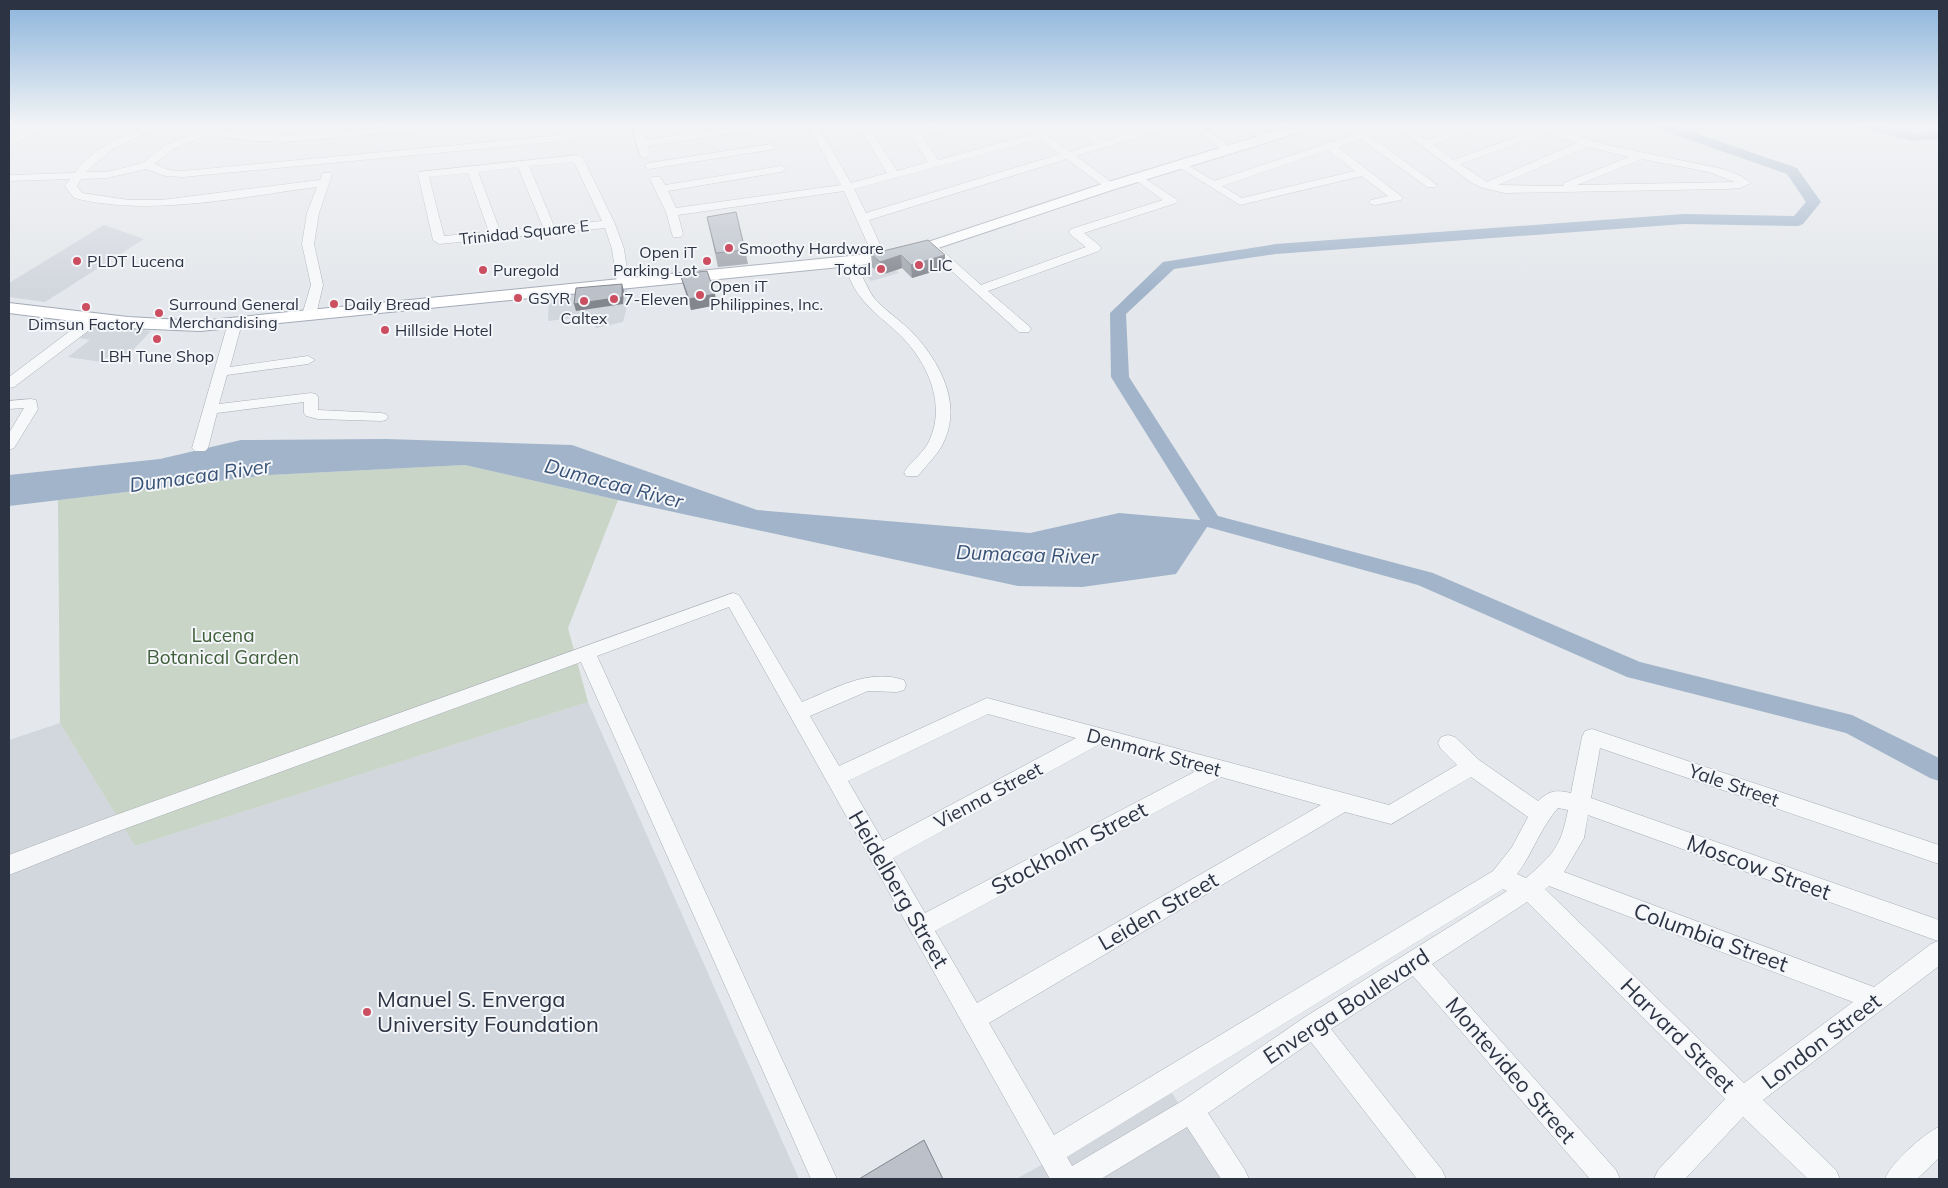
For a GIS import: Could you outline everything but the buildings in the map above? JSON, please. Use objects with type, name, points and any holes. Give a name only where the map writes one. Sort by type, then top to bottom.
[{"type":"main road","points":[[9,308],[166,326],[200,326],[623,282],[849,262],[880,258],[930,246],[1124,181]]},
{"type":"street","points":[[74,181],[71,186],[78,196],[129,203],[161,203],[324,183],[313,213],[308,244],[317,285],[308,315]]},
{"type":"street","name":"Trinidad Square E","points":[[425,181],[440,240],[609,224]]},
{"type":"street","points":[[477,181],[496,235]]},
{"type":"street","points":[[530,181],[550,229]]},
{"type":"street","points":[[589,181],[609,224],[618,249],[623,282]]},
{"type":"street","points":[[657,181],[672,212],[677,234]]},
{"type":"street","points":[[661,189],[733,181]]},
{"type":"street","points":[[788,181],[795,196]]},
{"type":"street","points":[[845,181],[880,258]]},
{"type":"street","points":[[672,212],[795,196],[869,181]]},
{"type":"street","points":[[862,218],[981,181]]},
{"type":"street","points":[[1104,181],[1110,186]]},
{"type":"street","points":[[979,290],[1095,248],[1075,232],[1172,201],[1144,181]]},
{"type":"street","points":[[1207,181],[1240,202],[1325,181]]},
{"type":"street","points":[[1213,185],[1224,181]]},
{"type":"street","points":[[1375,202],[1397,198],[1376,181]]},
{"type":"street","points":[[1426,181],[1431,185]]},
{"type":"street","points":[[1477,181],[1504,190],[1725,186],[1745,183],[1743,181]]},
{"type":"street","points":[[1487,186],[1498,181]]},
{"type":"street","points":[[1558,190],[1579,181]]},
{"type":"street","points":[[930,246],[1024,329]]},
{"type":"street","points":[[849,262],[857,284],[867,298],[910,338],[926,360],[943,392],[944,424],[938,441],[912,472]]},
{"type":"street","points":[[9,384],[95,319]]},
{"type":"street","points":[[200,448],[235,323]]},
{"type":"street","points":[[221,372],[308,360]]},
{"type":"street","points":[[210,410],[311,396],[310,413],[318,415],[380,417]]},
{"type":"street","points":[[9,405],[31,403],[31,409],[9,445]]},
{"type":"street","name":"Heidelberg Street","points":[[586,653],[733,599],[1065,1179]]},
{"type":"street","points":[[9,865],[109,826],[586,653],[824,1179]]},
{"type":"street","points":[[798,712],[867,684],[897,685]]},
{"type":"street","name":"Denmark Street","points":[[836,777],[987,706],[1096,737],[1391,815],[1472,766]]},
{"type":"street","name":"Vienna Street","points":[[879,854],[1096,737]]},
{"type":"street","name":"Yale Street","points":[[1579,803],[1592,737],[1939,854]]},
{"type":"street","points":[[1050,1153],[1501,878],[1520,854],[1540,814],[1472,766],[1448,743]]},
{"type":"street","name":"Stockholm Street","points":[[920,927],[1218,769]]},
{"type":"street","name":"Moscow Street","points":[[1540,814],[1554,800],[1579,803],[1939,932]]},
{"type":"street","name":"Leiden Street","points":[[973,1019],[1342,803]]},
{"type":"street","name":"Enverga Boulevard","points":[[1076,1179],[1191,1110],[1314,1026],[1538,882],[1557,865],[1573,838],[1579,803]]},
{"type":"street","name":"Columbia Street","points":[[1501,878],[1538,882],[1876,999]]},
{"type":"street","name":"Harvard Street","points":[[1538,882],[1743,1099],[1827,1179]]},
{"type":"street","name":"London Street","points":[[1667,1179],[1743,1099],[1939,952]]},
{"type":"street","name":"Montevideo Street","points":[[1414,961],[1607,1179]]},
{"type":"street","points":[[1314,1026],[1433,1179]]},
{"type":"street","points":[[1191,1110],[1236,1179]]},
{"type":"street","points":[[1898,1179],[1939,1140]]},
{"type":"shaded area","name":"PLDT Lucena","points":[[104,225],[144,239],[45,302],[9,297],[9,283]]},
{"type":"shaded area","points":[[887,261],[899,273],[871,281],[856,265]]},
{"type":"shaded area","points":[[627,286],[626,310],[623,322],[596,328],[591,316],[548,321],[549,294]]},
{"type":"shaded area","points":[[94,324],[151,331],[128,355],[113,353],[101,362],[68,357],[90,340],[75,337]]},
{"type":"shaded area","name":"Manuel S. Enverga University Foundation","points":[[588,702],[799,1179],[9,1179],[9,740],[60,723],[135,846]]},
{"type":"shaded area","points":[[1172,1093],[1225,1179],[1016,1179]]},
{"type":"green space","name":"Lucena Botanical Garden","points":[[465,465],[618,500],[568,628],[588,702],[135,846],[60,723],[58,500],[269,475]]},
{"type":"water","name":"Dumacaa River","points":[[386,439],[572,445],[757,510],[1030,533],[1119,513],[1211,521],[1176,574],[1082,587],[1018,586],[465,465],[269,475],[9,506],[9,475],[160,459],[241,440]]},
{"type":"waterway","points":[[1799,181],[1814,202],[1798,221],[1684,219],[1276,249],[1169,265],[1118,313],[1120,377],[1211,521],[1425,579],[1635,670],[1852,725],[1939,770]]},
{"type":"place","name":"Smoothy Hardware","points":[[729,248]]},
{"type":"place","name":"PLDT Lucena","points":[[77,261]]},
{"type":"place","name":"Open iT Parking Lot","points":[[707,261]]},
{"type":"place","name":"LIC","points":[[919,265]]},
{"type":"place","name":"Total","points":[[881,269]]},
{"type":"place","name":"Puregold","points":[[483,270]]},
{"type":"place","name":"Open iT Philippines, Inc.","points":[[700,295]]},
{"type":"place","name":"GSYR","points":[[518,298]]},
{"type":"place","name":"7-Eleven","points":[[614,299]]},
{"type":"place","name":"Caltex","points":[[584,301]]},
{"type":"place","name":"Daily Bread","points":[[334,304]]},
{"type":"place","name":"Dimsun Factory","points":[[86,307]]},
{"type":"place","name":"Surround General Merchandising","points":[[159,313]]},
{"type":"place","name":"Hillside Hotel","points":[[385,330]]},
{"type":"place","name":"LBH Tune Shop","points":[[157,339]]},
{"type":"place","name":"Manuel S. Enverga University Foundation","points":[[367,1012]]}]
